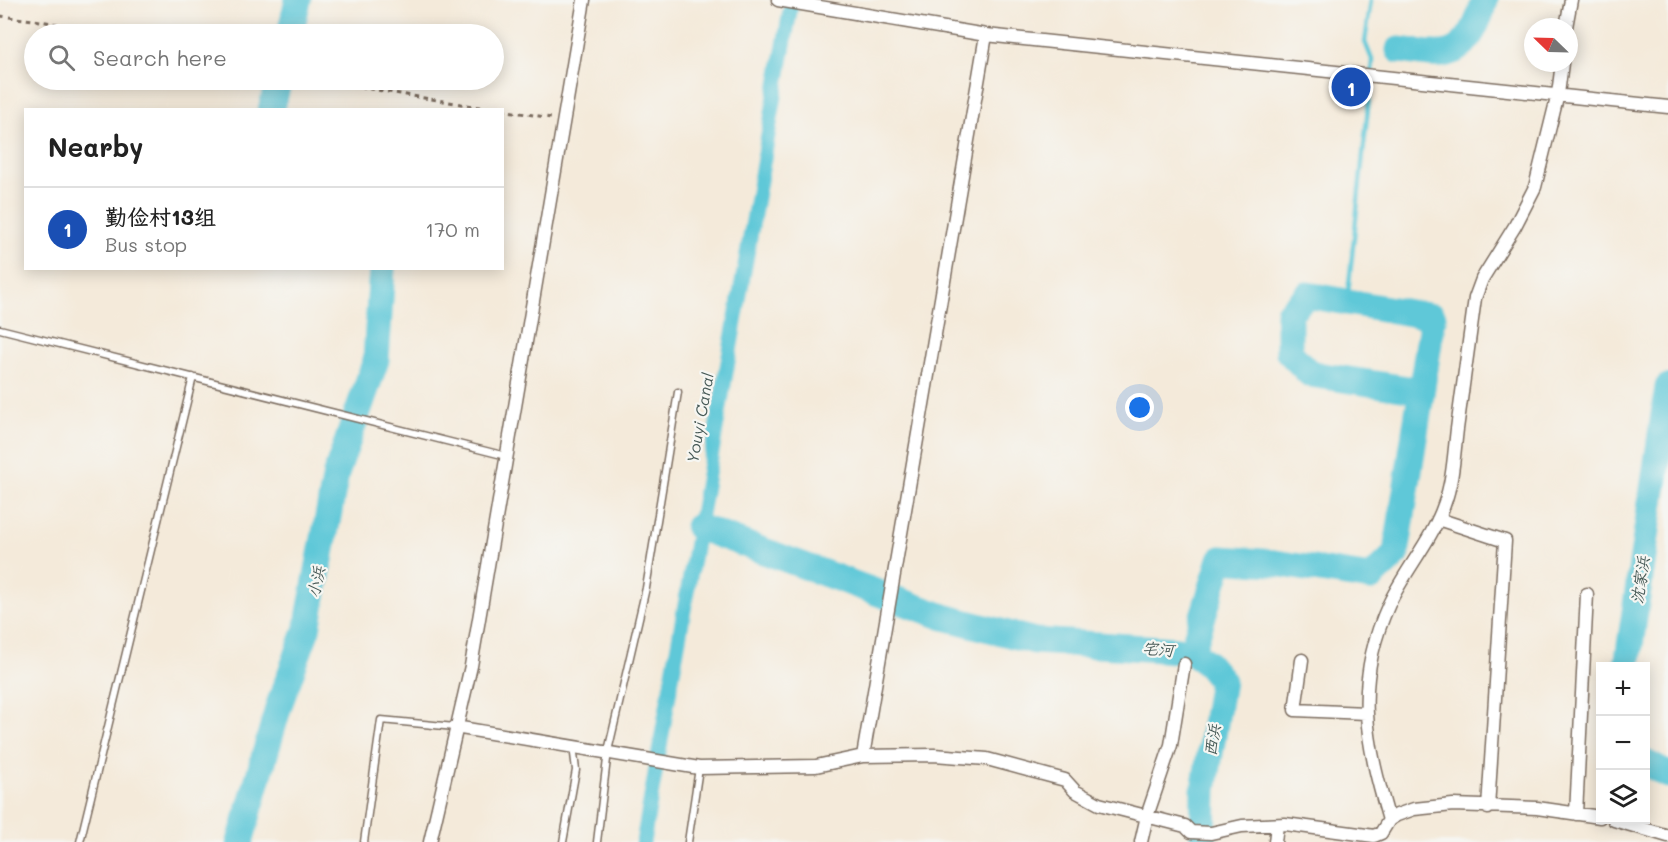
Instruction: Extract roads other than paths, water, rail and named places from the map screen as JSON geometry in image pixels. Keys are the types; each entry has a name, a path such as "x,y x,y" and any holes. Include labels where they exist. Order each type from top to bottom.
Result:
{"street":[{"path":"430,842 471,666 584,0"},
{"path":"778,0 986,35 1668,107"},
{"path":"1568,18 1571,0"},
{"path":"863,756 986,35"},
{"path":"1389,820 1371,757 1366,713 1366,695 1378,633 1389,604 1445,504 1452,469 1475,298 1482,279 1532,198 1558,94 1561,72"},
{"path":"1438,519 1505,541 1488,808"},
{"path":"1575,814 1587,594"},
{"path":"1302,660 1295,710 1366,713"},
{"path":"1141,842 1147,816 1171,745 1184,664"},
{"path":"455,727 699,768 816,766 863,756 934,755 987,759 1065,780 1075,790 1099,804 1185,826 1191,832 1205,834 1242,826 1277,825 1330,837 1374,836 1381,833 1389,820 1414,809 1453,805 1537,808 1596,817"},
{"path":"1629,824 1663,835"},
{"path":"1275,842 1277,825"}],"lane":[{"path":"0,329 507,456"},
{"path":"80,842 193,377"},
{"path":"597,842 646,588 678,392"},
{"path":"363,842 381,720 455,727"},
{"path":"563,842 576,770 573,746"},
{"path":"688,842 699,768"}],"waterway":[{"path":"292,24 298,0"},
{"name":"Youyi Canal","path":"643,842 792,0"},
{"path":"1347,302 1373,62 1365,42 1371,0"},
{"path":"1399,50 1436,54 1456,50 1468,39 1485,0"},
{"path":"272,108 276,90"},
{"name":"小浜","path":"240,842 279,705 307,629 336,474 376,360 382,270"},
{"name":"宅河","path":"698,527 944,617 1035,641 1192,651 1221,559 1275,563 1371,578 1396,554 1433,317 1307,295 1289,313 1289,352 1310,374 1421,391"},
{"name":"沈家浜","path":"1628,662 1668,387"},
{"name":"西浜","path":"1192,651 1208,664 1222,681 1204,790 1203,842"},
{"name":"沈家浜","path":"1650,765 1668,775"}],"place":[{"name":"勤俭村13组","path":"1351,87"}]}
